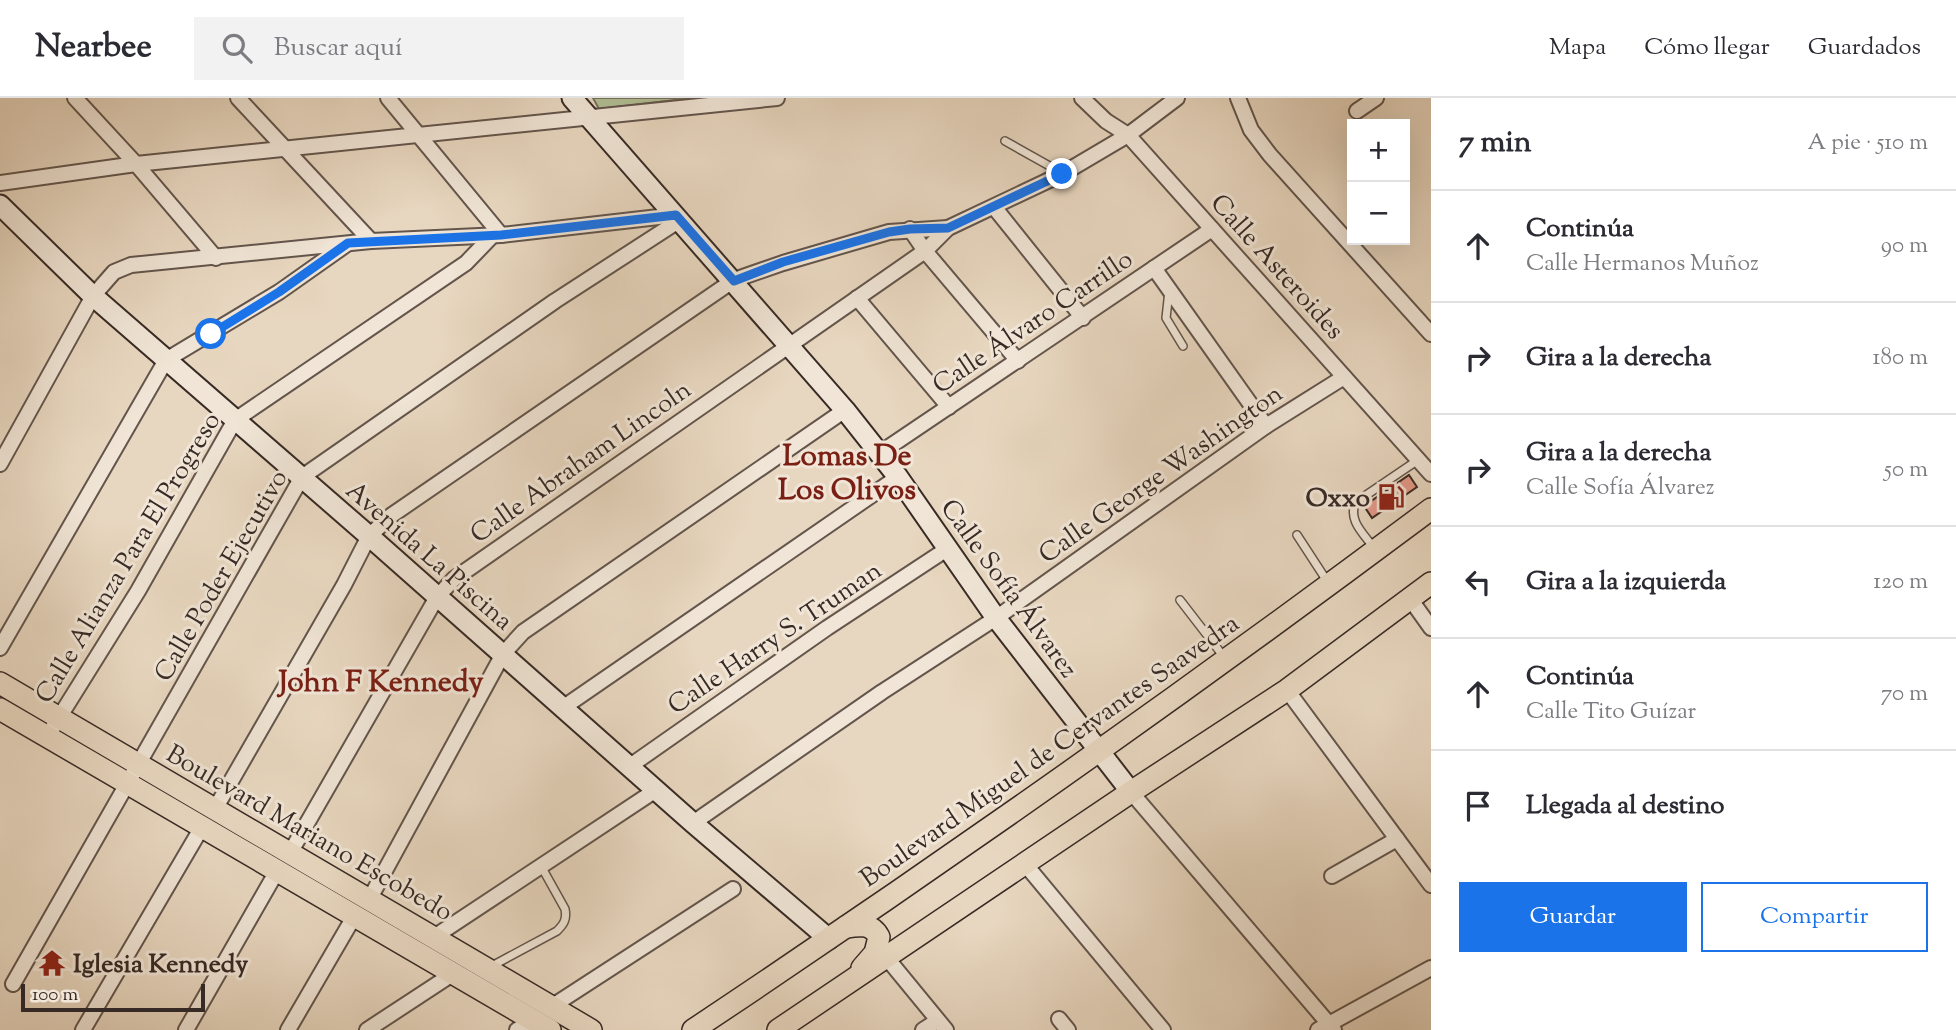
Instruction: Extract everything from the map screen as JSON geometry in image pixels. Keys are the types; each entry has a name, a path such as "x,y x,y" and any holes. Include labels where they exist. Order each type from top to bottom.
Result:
{"main road":[{"name":"Boulevard Miguel de Cervantes Saavedra","path":"694,1030 1099,751 1431,509"},
{"path":"778,1030 1287,690 1431,583"},
{"name":"Boulevard Mariano Escobedo","path":"0,683 215,809 284,862"},
{"name":"Boulevard Mariano Escobedo","path":"0,709 202,827 284,862 362,907 533,1027"},
{"name":"Boulevard Mariano Escobedo","path":"362,907 435,937 591,1030"},
{"path":"837,933 862,925 876,932 879,937 875,953 851,981"}],"street":[{"path":"75,98 136,164 216,258"},
{"path":"238,98 371,241"},
{"path":"388,98 497,235"},
{"name":"Calle Sofía Álvarez","path":"572,98 734,281 880,453 996,618 1131,792"},
{"path":"0,183 136,164 777,98"},
{"name":"Calle Asteroides","path":"1082,98 1106,121 1128,135 1431,474"},
{"path":"215,809 344,585 369,536 392,515 734,281 783,262 889,232 948,228 1062,174 1128,135 1177,98"},
{"path":"1238,98 1251,130 1270,155 1431,334"},
{"path":"1357,111 1376,98"},
{"name":"Avenida La Piscina","path":"0,205 93,296 693,823 837,933"},
{"path":"993,207 1083,318"},
{"path":"0,464 93,296 114,272 131,265 371,241 497,235 678,218"},
{"name":"Calle Poder Ejecutivo","path":"13,984 302,477 678,218"},
{"name":"Calle Abraham Lincoln","path":"186,1030 438,597 454,579 925,251 948,228"},
{"path":"910,229 925,251 1018,362"},
{"name":"Calle Álvaro Carrillo","path":"880,453 1212,229"},
{"name":"Calle Alianza Para El Progreso","path":"47,737 138,591 235,420 466,263 497,235"},
{"path":"0,648 166,360 279,292 348,243"},
{"path":"1154,268 1266,426"},
{"path":"858,298 950,407"},
{"name":"Calle George Washington","path":"693,823 882,692 996,618 1266,426 1344,377"},
{"path":"288,1030 362,907 503,654 523,632 550,612 845,410"},
{"path":"564,707 898,477"},
{"name":"Calle Harry S. Truman","path":"630,766 827,628 947,549"},
{"path":"1411,600 1431,628"},
{"path":"1287,690 1431,885"},
{"path":"435,937 656,790"},
{"path":"1131,792 1327,1028 1431,968"},
{"path":"83,1030 202,827"},
{"path":"1332,876 1398,839"},
{"path":"1025,864 1163,1030"},
{"path":"551,1007 733,889"},
{"path":"886,957 942,1025 923,1030"},
{"path":"367,1030 454,973"}],"lane":[{"path":"1005,141 1062,174"},
{"path":"1170,290 1166,318 1184,346"},
{"path":"1376,551 1354,520 1353,508 1356,502 1418,460"},
{"path":"1297,535 1329,585"},
{"path":"1180,600 1226,660"},
{"path":"486,969 557,931 563,925 565,909 541,866"}],"green space":[{"path":"593,98 692,98 599,109"}],"building":[{"name":"Oxxo","path":"1409,475 1417,487 1372,518 1364,506"}],"place":[{"name":"Oxxo","path":"1391,497"},
{"name":"Iglesia Kennedy","path":"52,963"}],"district":[{"name":"Lomas De Los Olivos","path":"847,472"},
{"name":"John F Kennedy","path":"381,681"}],"route":[{"path":"211,334 279,292 348,243 501,235 676,215 734,281 783,262 889,232 948,228 1062,174"}]}
